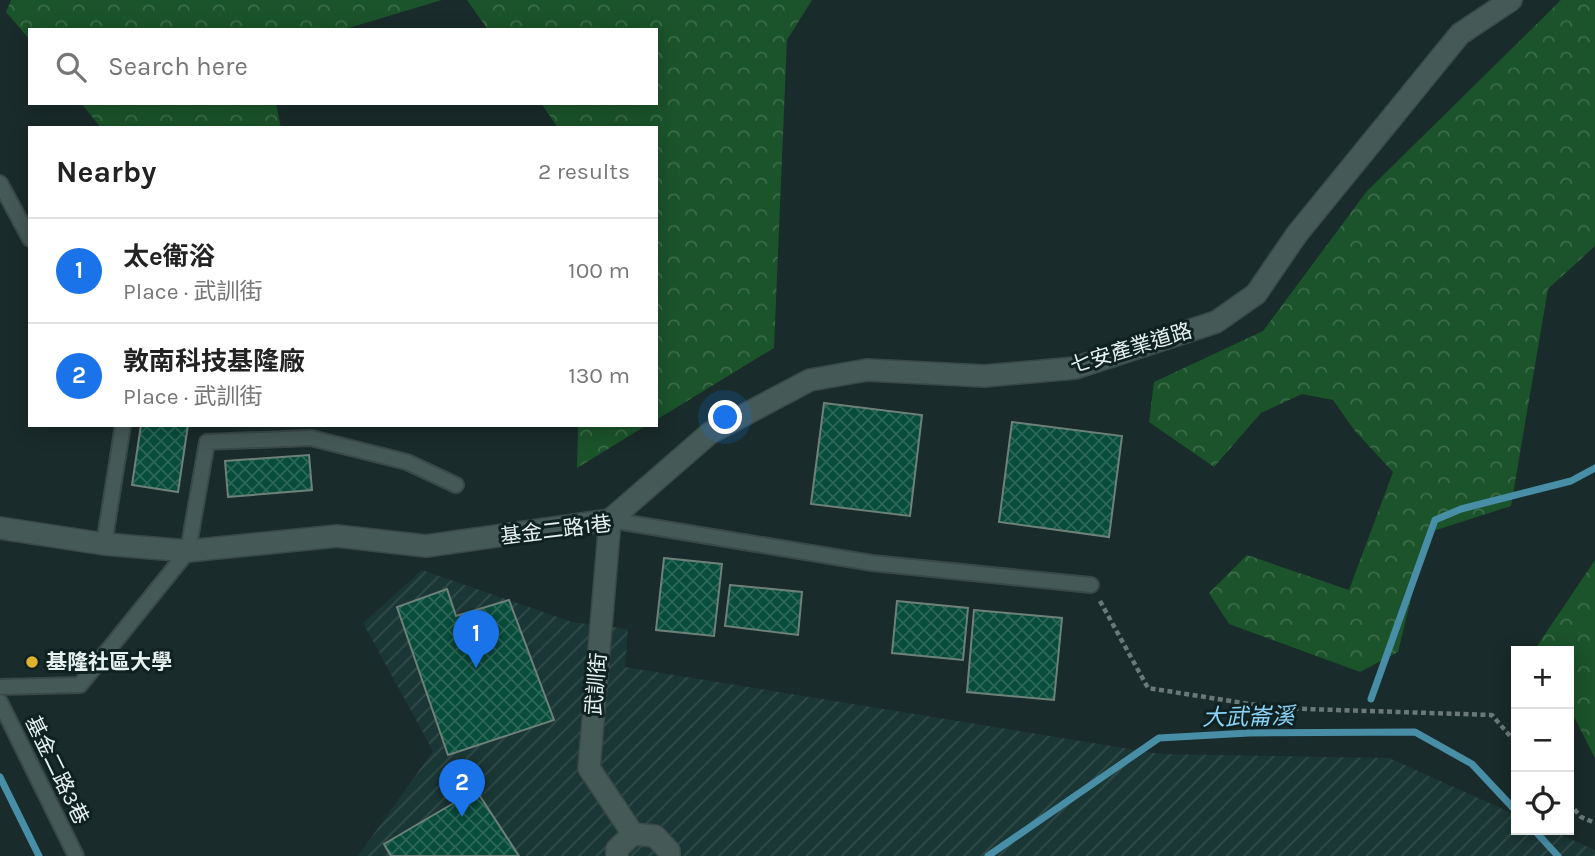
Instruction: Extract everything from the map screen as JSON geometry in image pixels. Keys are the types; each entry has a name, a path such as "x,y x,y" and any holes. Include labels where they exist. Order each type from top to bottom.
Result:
{"street":[{"name":"七安產業道路","path":"610,520 710,433 810,380 867,370 984,376 1075,368 1216,322 1256,294 1297,234 1461,34 1511,0"},
{"name":"基金二路1巷","path":"0,528 104,544 188,551 337,536 426,547 610,520"},
{"name":"武訓街","path":"610,520 589,768 634,834"},
{"path":"617,856 617,849 634,834 655,836 669,851 669,856"}],"lane":[{"path":"0,183 28,235"},
{"path":"104,544 123,427"},
{"path":"0,687 80,685 188,551 207,442 311,438 407,462 456,485"},
{"name":"基金二路1巷","path":"610,520 872,563 1091,585"},
{"name":"基金二路3巷","path":"0,702 76,856"}],"path":[{"path":"1091,585 1147,688 1275,708 1492,715 1511,737"},
{"path":"1574,809 1581,817 1595,823"}],"shaded area":[{"path":"422,570 572,622 628,629 625,667 1161,754 1389,758 1511,813 1511,835 1561,835 1595,850 1595,856 358,856 433,751 363,623"}],"green space":[{"path":"11,0 442,0 349,28 28,28 28,38 6,12"},
{"path":"467,0 812,0 787,40 774,348 658,419 658,126 557,126 542,105 658,105 658,28 487,28"},
{"path":"1561,0 1595,0 1595,246 1548,289 1511,506 1427,533 1398,652 1360,672 1229,624 1209,593 1247,555 1349,590 1393,472 1355,431 1333,400 1302,394 1261,413 1214,467 1149,422 1154,382 1263,331 1367,191"},
{"path":"83,105 276,105 281,126 99,126"},
{"path":"578,427 644,427 577,468"},
{"path":"1595,560 1595,758 1574,717 1574,646 1537,646"}],"building":[{"path":"824,403 922,415 910,516 811,504"},
{"path":"1012,422 1122,436 1109,537 999,522"},
{"path":"141,427 188,427 178,492 132,485"},
{"path":"309,455 312,490 228,497 225,461"},
{"path":"664,558 722,564 714,636 656,630"},
{"path":"730,585 802,592 798,635 725,626"},
{"path":"447,589 456,616 509,600 554,720 448,755 397,607"},
{"path":"897,601 968,608 963,660 892,653"},
{"path":"974,610 1062,618 1054,700 967,692"},
{"path":"476,790 519,856 391,856 384,844"}],"waterway":[{"path":"1371,699 1435,520 1461,509 1571,481 1595,468"},
{"name":"大武崙溪","path":"988,856 1159,738 1249,733 1415,732 1472,764 1511,806"},
{"name":"大武崙溪","path":"0,777 39,856"},
{"name":"大武崙溪","path":"1539,835 1558,856"}],"place":[{"name":"基隆社區大學","path":"32,662"},
{"name":"太e衛浴","path":"476,668"},
{"name":"敦南科技基隆廠","path":"462,817"}]}
